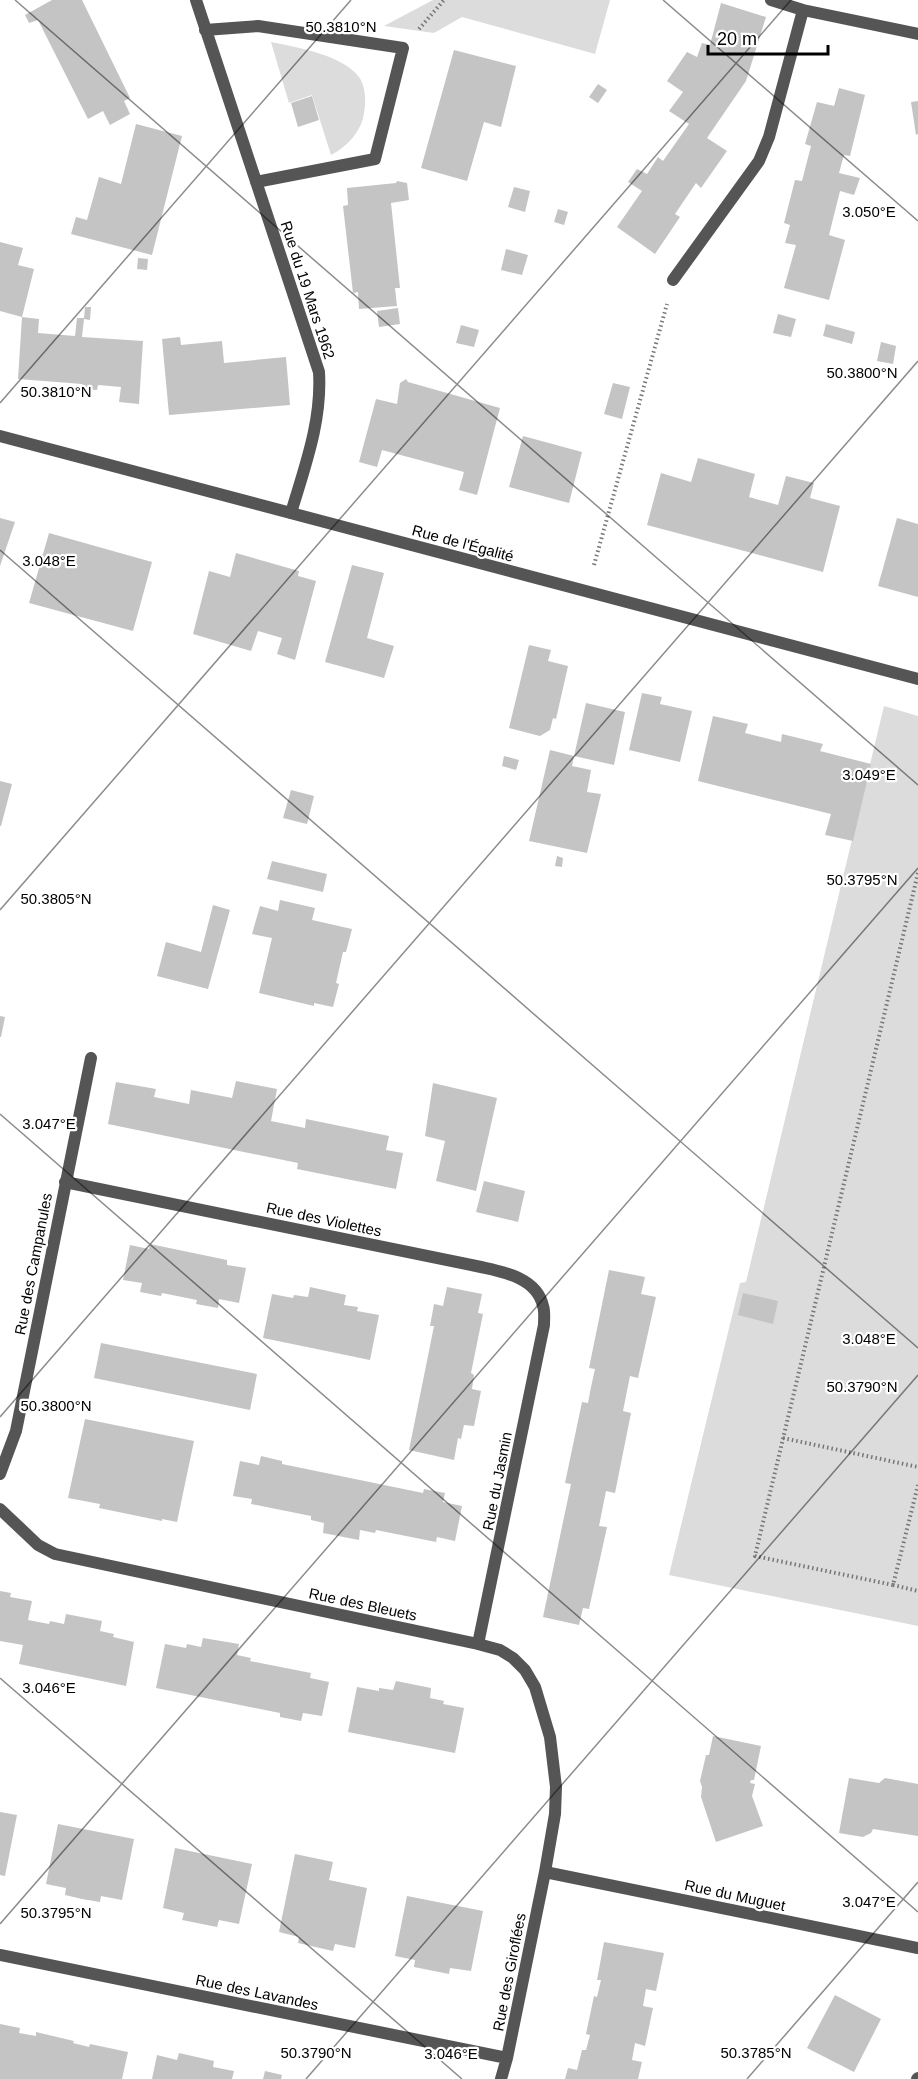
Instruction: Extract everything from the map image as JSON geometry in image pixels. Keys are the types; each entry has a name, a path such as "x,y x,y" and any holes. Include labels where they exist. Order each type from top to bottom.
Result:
{"street":[{"name":"Rue du 19 Mars 1962","path":"196,0 319,372 321,395 319,415 291,513"},
{"path":"771,0 804,10 918,34"},
{"path":"673,280 759,161 769,137 804,10"},
{"path":"205,30 258,26 403,48 375,159 256,182"},
{"name":"Rue de l'Égalité","path":"0,436 918,679"},
{"name":"Rue des Campanules","path":"0,1474 16,1431 91,1058"},
{"name":"Rue des Violettes","path":"65,1182 509,1273 527,1282 538,1293 544,1306 544,1325"},
{"name":"Rue du Jasmin","path":"478,1644 544,1325"},
{"name":"Rue des Bleuets","path":"0,1509 38,1545 55,1554 478,1644 500,1650 513,1658 525,1670 535,1687 550,1737 556,1787 555,1814 545,1872"},
{"name":"Rue du Muguet","path":"545,1872 918,1948"},
{"name":"Rue des Giroflées","path":"501,2079 545,1872"},
{"name":"Rue des Lavandes","path":"0,1955 507,2058"}],"path":[{"path":"403,48 444,0"},
{"path":"586,590 673,280"},
{"path":"918,873 755,1556 918,1591"},
{"path":"783,1438 918,1467"},
{"path":"893,1585 918,1485"}],"shaded area":[{"path":"433,0 610,0 595,54 462,17 434,33 384,26"},
{"path":"271,42 306,49 331,58 352,69 359,77 364,90 365,104 360,126 348,143 331,155 312,95 289,103"},
{"path":"884,706 918,716 918,1626 669,1575 740,1283 746,1282"}],"building":[{"path":"52,0 82,0 130,98 124,101 130,114 110,125 103,111 88,119 38,20 29,23 25,15"},
{"path":"721,3 766,17 746,81 707,138 727,151 701,188 696,183 675,214 680,217 655,254 617,227 642,191 628,182 637,169 647,174 658,157 663,161 689,124 669,111 683,92 667,81 687,52 697,57 702,43 710,45"},
{"path":"454,50 516,66 501,127 484,122 467,181 421,168"},
{"path":"598,84 607,90 598,103 589,97"},
{"path":"839,88 865,95 850,156 844,155 839,173 860,178 854,195 840,191 829,235 845,240 829,300 784,288 796,245 785,243 790,225 784,223 795,180 802,181 811,146 805,144 817,102 834,106"},
{"path":"312,96 319,120 298,127 291,103"},
{"path":"918,101 918,134 916,135 911,102"},
{"path":"136,124 182,136 152,255 71,234 76,217 87,220 99,177 121,184"},
{"path":"397,181 407,183 409,200 391,203 400,288 395,288 397,306 359,309 358,292 353,293 343,206 348,205 347,188 396,183"},
{"path":"514,187 530,191 525,212 508,207"},
{"path":"558,209 568,212 564,225 554,222"},
{"path":"0,242 23,248 18,265 34,269 22,317 0,311"},
{"path":"506,249 528,255 522,275 501,270"},
{"path":"138,258 148,259 147,270 137,269"},
{"path":"85,307 91,307 90,320 84,319 82,337 143,341 139,404 119,402 121,387 98,385 97,390 82,389 82,384 18,379 22,317 39,319 38,333 75,336 77,318 84,318"},
{"path":"398,308 400,324 379,327 377,311"},
{"path":"778,314 796,319 791,337 773,333"},
{"path":"826,324 855,332 852,344 823,336"},
{"path":"461,325 479,330 474,347 456,343"},
{"path":"180,337 181,345 222,341 224,363 286,357 290,405 169,415 162,339"},
{"path":"881,342 896,346 893,364 877,361"},
{"path":"406,379 408,382 500,408 477,495 459,490 464,472 382,450 377,467 359,462 376,399 397,404 400,383"},
{"path":"613,383 630,387 622,419 604,414"},
{"path":"523,436 582,452 569,503 509,487"},
{"path":"698,458 755,474 749,497 778,505 786,476 814,483 810,498 840,506 823,572 647,525 661,473 691,482"},
{"path":"0,518 15,522 0,566"},
{"path":"897,518 918,524 918,597 878,586"},
{"path":"49,533 152,562 133,631 29,603"},
{"path":"236,553 299,571 298,576 316,581 295,660 277,654 282,638 258,631 251,651 193,634 209,571 230,577"},
{"path":"352,565 384,573 367,638 394,646 384,678 325,662"},
{"path":"529,645 551,650 548,661 568,666 556,719 553,718 550,730 540,736 509,728"},
{"path":"642,693 662,697 660,704 692,711 680,762 629,750"},
{"path":"586,703 625,712 614,765 574,756"},
{"path":"713,716 748,724 745,733 781,742 782,734 823,744 820,751 871,764 853,841 825,835 831,814 698,781"},
{"path":"550,750 574,756 572,766 591,770 587,792 601,794 587,853 529,841"},
{"path":"504,756 519,760 516,770 502,766"},
{"path":"0,781 12,784 1,826 0,826"},
{"path":"291,790 314,796 307,824 283,818"},
{"path":"557,856 563,858 562,867 555,866"},
{"path":"272,861 327,874 323,892 267,879"},
{"path":"280,900 315,908 312,920 352,929 346,952 343,952 333,1007 314,1003 314,1006 259,993 272,938 252,934 260,906 278,911"},
{"path":"213,905 230,910 208,989 157,976 166,942 201,952"},
{"path":"0,1016 5,1017 1,1037 0,1037"},
{"path":"236,1081 277,1089 271,1121 305,1128 306,1119 389,1136 386,1150 403,1153 396,1189 297,1169 298,1163 108,1124 116,1082 156,1089 154,1097 189,1104 191,1090 232,1098"},
{"path":"433,1083 497,1098 476,1191 436,1181 445,1141 425,1136"},
{"path":"484,1181 525,1191 518,1222 476,1212"},
{"path":"150,1244 227,1260 227,1265 246,1268 239,1303 219,1299 218,1308 196,1304 197,1300 162,1293 161,1296 140,1292 142,1283 123,1280 130,1245 149,1249"},
{"path":"609,1270 645,1277 641,1294 656,1297 638,1378 630,1376 623,1411 631,1413 615,1493 606,1491 599,1526 607,1527 589,1609 583,1608 579,1625 543,1617 571,1484 565,1483 582,1402 588,1403 595,1369 589,1368"},
{"path":"310,1287 346,1295 344,1305 358,1307 357,1311 379,1315 370,1360 263,1338 272,1294 293,1298 294,1295 308,1297"},
{"path":"447,1287 482,1294 478,1313 483,1314 471,1373 474,1375 472,1389 481,1391 474,1426 464,1425 461,1439 458,1438 454,1460 409,1450 434,1326 430,1326 434,1304 443,1306"},
{"path":"743,1293 778,1301 773,1324 738,1315"},
{"path":"101,1343 257,1374 250,1410 94,1378"},
{"path":"85,1419 194,1441 177,1522 99,1508 100,1504 68,1498"},
{"path":"261,1456 282,1461 282,1464 423,1493 424,1489 445,1493 443,1502 462,1506 455,1541 437,1537 436,1542 376,1530 375,1533 360,1530 359,1540 323,1533 324,1523 311,1520 311,1516 251,1504 252,1499 233,1496 240,1461 259,1465"},
{"path":"0,1591 11,1593 10,1597 32,1601 28,1620 64,1624 66,1614 102,1621 100,1631 134,1642 126,1686 19,1664 23,1645 0,1641"},
{"path":"203,1638 239,1644 237,1655 251,1658 250,1661 311,1673 310,1678 329,1682 322,1716 303,1713 301,1721 280,1717 280,1713 156,1688 165,1644 186,1648 187,1644 201,1647"},
{"path":"396,1681 431,1688 430,1698 444,1701 443,1704 464,1708 455,1753 348,1732 357,1687 379,1691 379,1688 393,1690"},
{"path":"713,1736 761,1746 754,1780 750,1783 755,1784 752,1796 763,1826 716,1842 701,1797 700,1781"},
{"path":"849,1778 879,1783 885,1778 918,1784 918,1836 873,1829 871,1833 863,1837 839,1833"},
{"path":"0,1812 17,1815 5,1876 0,1875"},
{"path":"58,1824 134,1839 122,1900 101,1896 100,1902 82,1899 65,1895 66,1888 46,1884"},
{"path":"175,1848 252,1864 239,1924 219,1920 217,1927 182,1920 184,1913 163,1908"},
{"path":"295,1854 333,1862 329,1880 367,1888 355,1948 335,1944 333,1951 298,1943 299,1937 279,1932"},
{"path":"407,1896 483,1911 471,1971 450,1968 449,1974 414,1967 415,1960 395,1956"},
{"path":"604,1942 664,1953 656,1991 646,1989 643,2006 653,2008 645,2046 635,2043 632,2060 642,2062 638,2079 565,2079 568,2068 577,2070 582,2050 586,2050 590,2035 586,2034 594,1996 597,1997 601,1980 597,1980"},
{"path":"835,1995 881,2019 854,2072 807,2048"},
{"path":"0,2024 20,2028 19,2033 36,2036 36,2032 89,2047 90,2044 128,2052 122,2079 0,2079"},
{"path":"179,2053 214,2061 213,2067 234,2071 232,2079 152,2079 157,2055 177,2060"},
{"path":"265,2071 282,2075 281,2079 263,2079"}]}
